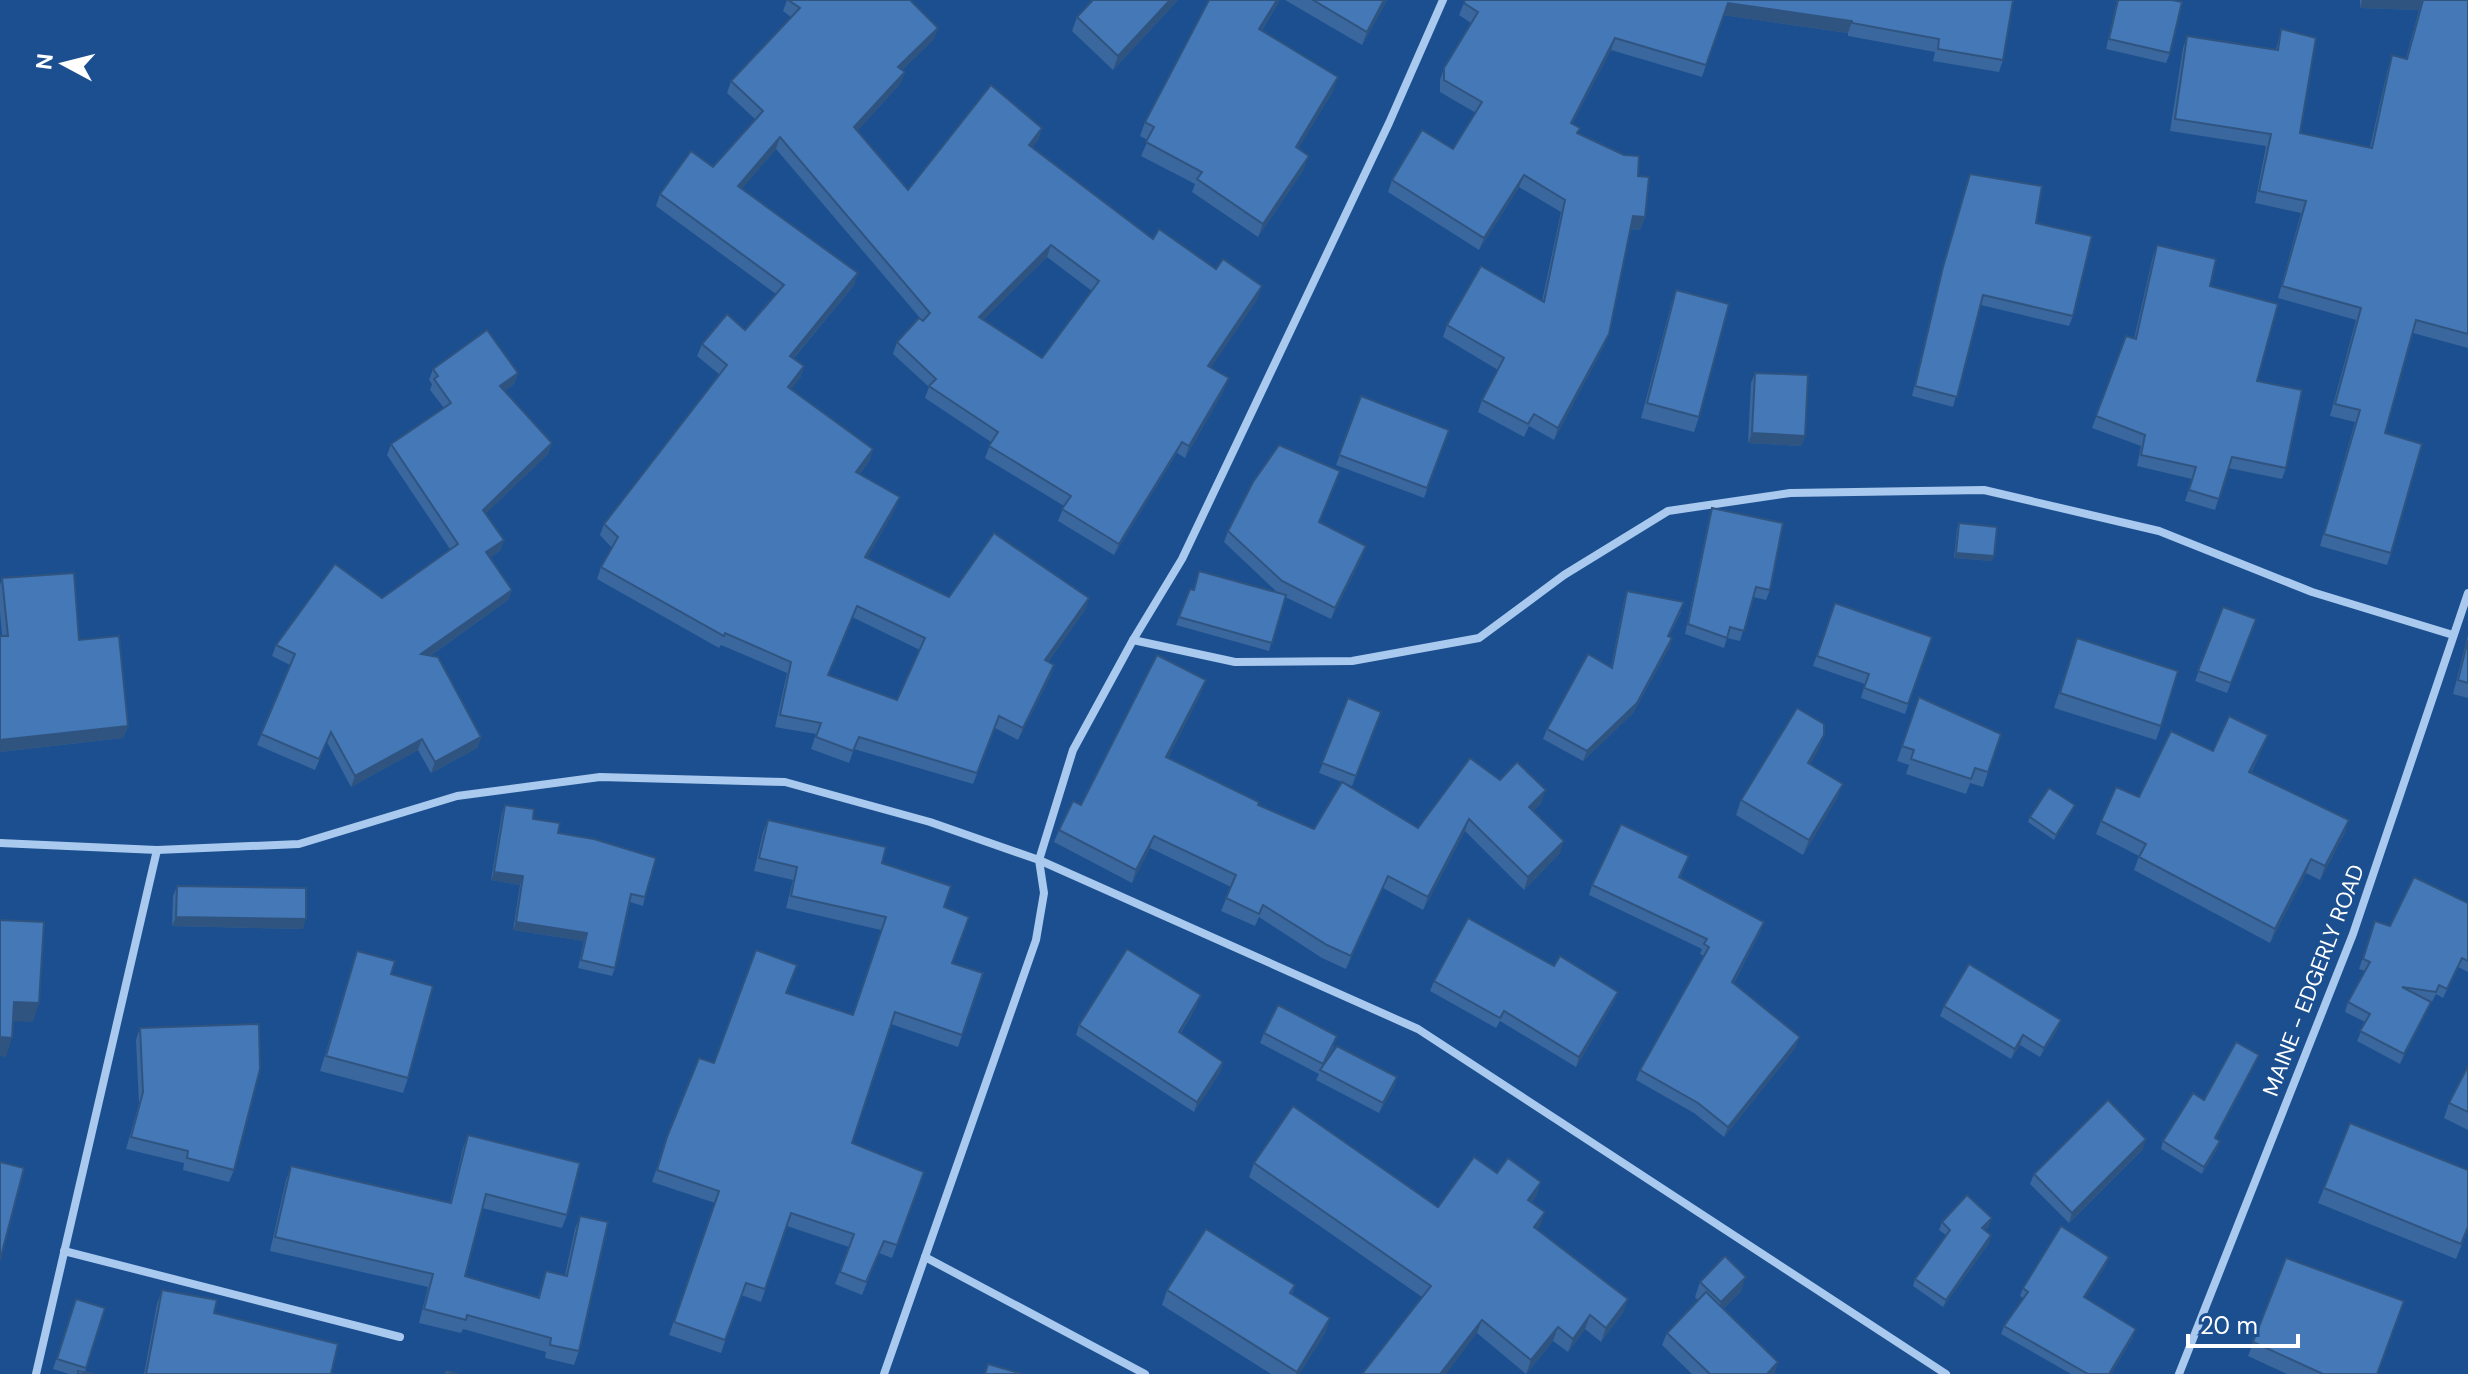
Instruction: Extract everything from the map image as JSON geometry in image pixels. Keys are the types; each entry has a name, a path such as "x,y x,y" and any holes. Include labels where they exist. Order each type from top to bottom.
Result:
{"street":[{"path":"884,1374 1036,940 1044,893 1039,860 1073,750 1133,640 1182,559 1389,123 1443,0"},
{"path":"1133,640 1235,662 1352,661 1479,638 1564,575 1668,511 1790,493 1984,490 2159,531 2312,592 2453,635"},
{"name":"MAINE - EDGERLY ROAD","path":"2179,1374 2353,934 2468,593"},
{"path":"0,843 157,850 299,844 457,796 600,777 785,782 930,822 1039,860 1418,1029 1946,1374"},
{"path":"36,1374 157,850"},
{"path":"64,1251 400,1337"},
{"path":"925,1257 1145,1374"}],"building":[{"path":"788,0 910,0 938,28 898,67 905,72 854,127 908,190 991,85 1042,128 1029,145 1153,239 1159,229 1216,269 1223,259 1262,286 1208,366 1229,378 1189,446 1182,442 1119,544 1062,509 1071,496 989,446 998,432 929,386 936,379 897,342 919,318 923,321 930,313 780,137 738,186 858,273 790,356 804,366 788,387 873,449 856,472 900,497 865,557 949,597 994,533 1089,598 1045,660 1054,665 1023,728 999,716 977,773 859,737 853,751 816,737 821,723 780,715 791,662 725,633 724,636 601,567 618,537 604,524 727,365 702,344 727,314 745,330 784,285 660,194 691,151 713,167 763,111 731,81 800,8","holes":["1051,245 1099,281 1042,358 979,317","857,606 925,638 897,700 828,675"]},
{"path":"1093,0 1170,0 1118,56 1077,17"},
{"path":"1209,0 1277,0 1259,29 1338,77 1296,147 1309,156 1263,224 1197,179 1202,172 1146,142 1154,127 1145,122"},
{"path":"1313,0 1384,0 1367,32"},
{"path":"1465,0 2013,0 2003,60 1938,49 1939,39 1852,21 1728,3 1706,65 1615,38 1571,123 1580,128 1577,133 1624,155 1639,156 1638,176 1649,177 1645,217 1633,216 1609,334 1558,428 1534,414 1528,424 1482,400 1504,358 1447,325 1481,266 1544,302 1565,200 1524,175 1484,238 1392,180 1422,130 1453,149 1482,102 1444,80 1444,68 1478,12 1464,3"},
{"path":"2118,0 2182,2 2170,53 2109,39"},
{"path":"2423,0 2468,0 2468,334 2416,320 2385,433 2422,444 2391,553 2324,534 2360,410 2335,404 2361,308 2282,286 2306,201 2259,191 2271,134 2175,119 2187,36 2278,50 2281,29 2316,38 2300,133 2372,148 2392,55 2407,59"},
{"path":"1970,174 2042,186 2036,223 2092,236 2073,316 1983,295 1957,397 1915,386 1943,267"},
{"path":"2157,245 2216,259 2210,286 2278,304 2257,381 2302,390 2286,468 2232,457 2219,499 2189,490 2196,467 2141,455 2145,435 2096,416 2126,336 2136,339"},
{"path":"1676,290 1729,304 1699,417 1647,403"},
{"path":"487,330 518,373 500,386 552,443 483,510 504,540 486,552 512,590 421,654 438,657 481,737 435,762 422,739 355,776 331,732 319,759 261,734 295,654 276,645 335,564 382,598 458,544 391,444 451,403 434,379 438,376 433,369"},
{"path":"1755,373 1808,375 1805,436 1752,433"},
{"path":"1361,396 1449,430 1427,488 1339,455"},
{"path":"1279,445 1340,471 1319,522 1366,546 1335,608 1282,581 1228,531 1253,482"},
{"path":"1712,508 1783,523 1770,590 1756,587 1744,631 1730,627 1727,638 1688,624"},
{"path":"1959,523 1997,527 1994,556 1956,553"},
{"path":"1199,571 1286,595 1272,643 1179,617 1190,589 1194,590"},
{"path":"74,573 79,640 119,636 128,726 0,740 0,636 8,636 2,578"},
{"path":"1627,591 1684,602 1668,636 1672,638 1637,703 1587,751 1547,729 1588,654 1612,668"},
{"path":"1835,603 1932,637 1908,704 1864,688 1869,674 1817,656"},
{"path":"2223,607 2256,619 2231,683 2198,671"},
{"path":"2077,638 2178,671 2161,726 2060,693"},
{"path":"2468,640 2468,683 2458,680"},
{"path":"1157,655 1206,680 1166,757 1259,802 1258,805 1314,829 1342,782 1418,828 1470,758 1500,780 1517,762 1546,790 1529,807 1564,841 1528,877 1469,819 1428,897 1388,876 1351,956 1327,945 1263,905 1259,914 1226,898 1236,875 1154,836 1136,870 1059,830 1073,801 1081,805"},
{"path":"1919,697 2001,734 1988,772 1975,768 1971,779 1911,759 1914,750 1902,746"},
{"path":"1348,698 1381,712 1356,776 1322,763"},
{"path":"1797,708 1824,724 1824,735 1808,763 1843,784 1809,840 1741,800"},
{"path":"2229,716 2268,735 2249,772 2349,820 2325,866 2311,859 2275,929 2139,857 2146,844 2101,821 2116,787 2139,797 2171,731 2213,751"},
{"path":"2049,788 2075,805 2056,835 2030,817"},
{"path":"505,805 534,809 533,819 560,823 558,833 594,839 656,858 645,897 631,894 615,968 581,960 587,933 516,922 523,876 494,872"},
{"path":"768,820 886,847 882,863 951,886 944,907 969,917 952,963 983,973 962,1035 895,1012 852,1143 924,1172 897,1245 884,1241 866,1282 840,1272 854,1234 791,1213 765,1289 746,1283 725,1340 674,1322 719,1191 657,1170 667,1137 699,1058 714,1063 756,950 797,965 786,993 853,1015 886,917 791,896 797,867 759,858"},
{"path":"1621,824 1689,856 1679,877 1764,922 1732,982 1800,1037 1728,1127 1698,1103 1640,1070 1709,947 1704,944 1707,939 1592,885"},
{"path":"2414,877 2468,903 2468,961 2462,958 2447,989 2439,985 2436,992 2402,987 2431,1002 2404,1054 2360,1031 2370,1014 2348,1002 2370,962 2363,959 2375,921 2390,926"},
{"path":"177,886 306,888 306,919 176,917"},
{"path":"1468,918 1554,966 1560,956 1618,992 1579,1057 1504,1011 1500,1018 1434,981"},
{"path":"0,920 44,922 39,1003 14,1002 12,1038 0,1037"},
{"path":"1127,949 1201,995 1179,1032 1223,1062 1197,1102 1079,1025"},
{"path":"357,951 395,961 391,974 433,986 408,1078 326,1056"},
{"path":"1969,964 2061,1020 2044,1048 2023,1035 2015,1049 1944,1006"},
{"path":"1278,1005 1337,1036 1323,1064 1264,1033"},
{"path":"259,1024 260,1069 234,1170 187,1158 188,1151 131,1137 143,1092 140,1028"},
{"path":"2236,1042 2259,1055 2215,1138 2220,1141 2204,1167 2163,1141 2193,1093 2204,1100"},
{"path":"1337,1046 1397,1077 1383,1103 1320,1070"},
{"path":"2468,1066 2468,1112 2449,1103"},
{"path":"2108,1100 2146,1139 2072,1213 2034,1174"},
{"path":"1293,1106 1438,1207 1474,1157 1497,1173 1508,1158 1541,1182 1528,1200 1545,1212 1534,1227 1628,1299 1606,1328 1590,1315 1573,1339 1558,1327 1531,1360 1482,1320 1440,1374 1362,1374 1431,1286 1254,1163"},
{"path":"2350,1123 2468,1170 2468,1227 2461,1244 2324,1188"},
{"path":"468,1135 580,1163 567,1215 486,1194 465,1276 539,1298 546,1271 567,1276 580,1216 608,1222 579,1351 550,1345 551,1338 467,1315 466,1320 424,1309 433,1274 275,1237 291,1166 451,1203"},
{"path":"0,1162 24,1168 0,1260"},
{"path":"1967,1195 1992,1218 1982,1228 1991,1235 1946,1300 1915,1279 1950,1230 1942,1222"},
{"path":"2061,1226 2109,1257 2084,1297 2136,1329 2109,1374 2088,1374 2004,1326 2028,1292 2023,1288"},
{"path":"1206,1229 1295,1285 1290,1293 1330,1318 1297,1372 1167,1290"},
{"path":"1725,1256 1746,1277 1721,1302 1700,1282"},
{"path":"2286,1258 2404,1301 2377,1374 2323,1374 2253,1342"},
{"path":"162,1290 217,1300 214,1313 338,1344 331,1374 146,1374"},
{"path":"1706,1292 1778,1362 1767,1374 1710,1374 1667,1333"},
{"path":"76,1299 105,1308 86,1368 57,1359"},
{"path":"988,1364 1022,1374 985,1374"}]}
